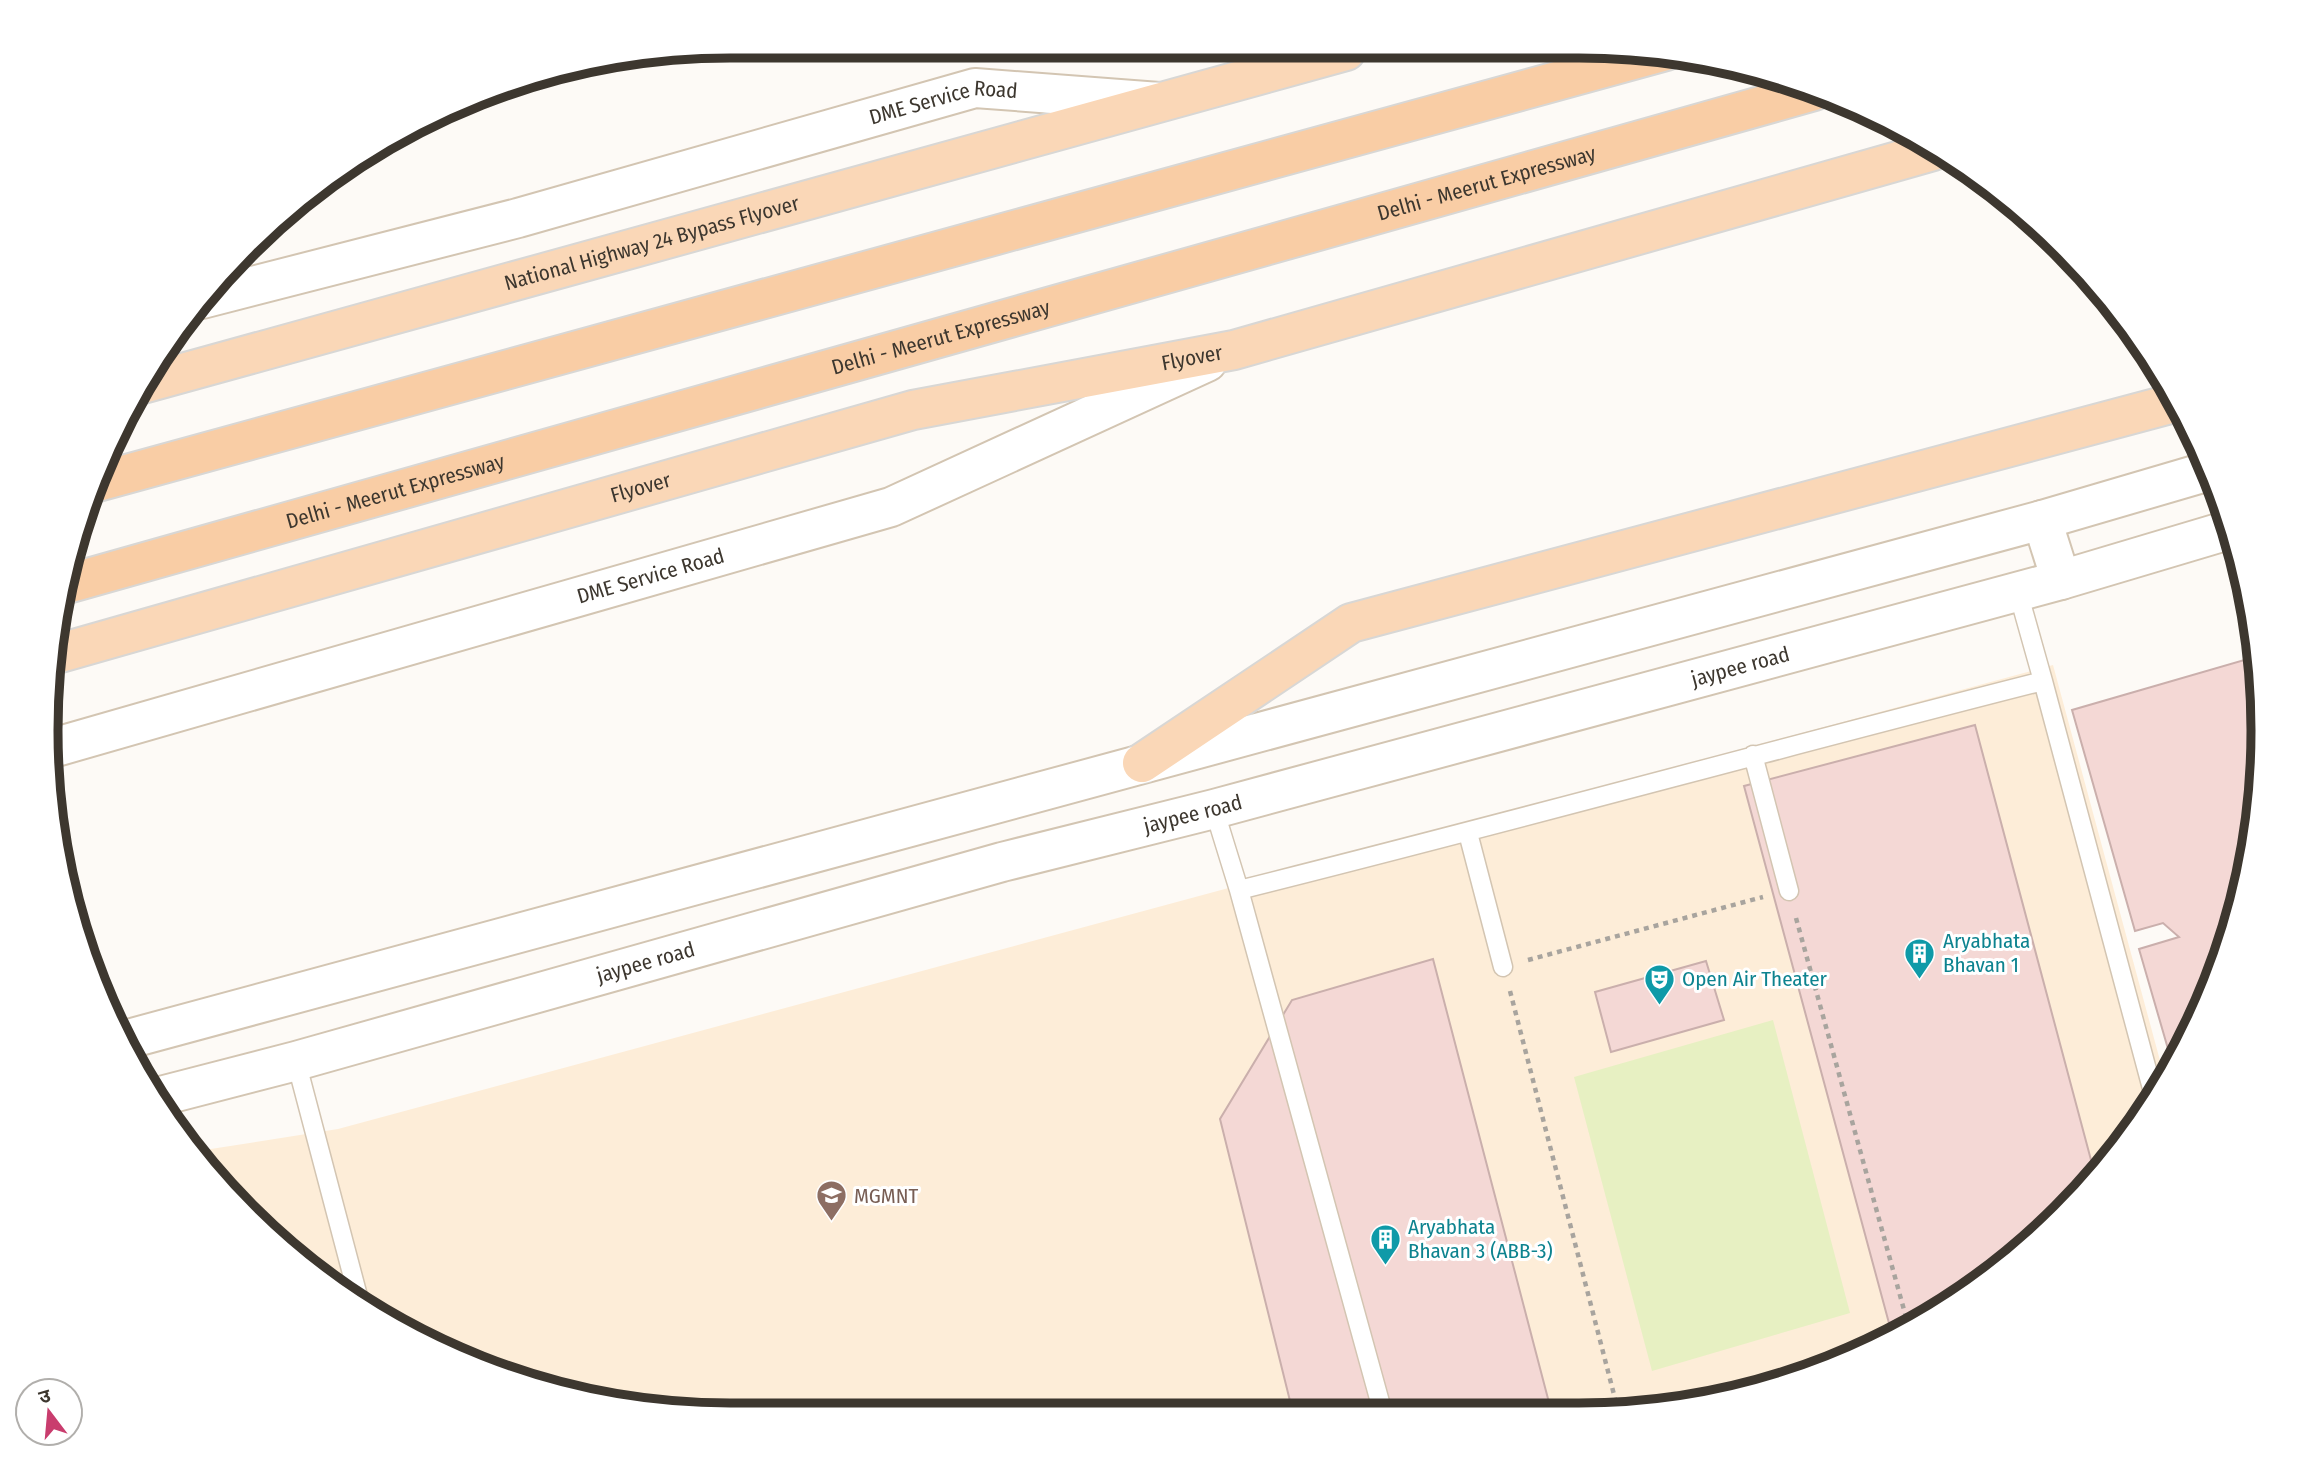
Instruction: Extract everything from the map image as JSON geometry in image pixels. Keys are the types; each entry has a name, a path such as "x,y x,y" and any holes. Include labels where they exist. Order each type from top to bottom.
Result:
{"highway":[{"name":"National Highway 24 Bypass Flyover","path":"157,380 1321,58"},
{"path":"106,481 1633,60"},
{"name":"Delhi - Meerut Expressway","path":"75,582 1800,95"},
{"name":"Flyover","path":"63,652 913,410 1234,349 1924,154"},
{"path":"1142,763 1351,623 2167,405"}],"street":[{"name":"DME Service Road","path":"219,295 519,218 975,88 1163,102"},
{"name":"DME Service Road","path":"58,746 891,506 1234,349"},
{"path":"132,1038 2042,520 2200,474"},
{"path":"2042,520 2061,580"},
{"name":"jaypee road","path":"165,1095 296,1061 1002,862 1214,809 2018,592 2221,532"},
{"path":"984,806 1002,862"}],"lane":[{"path":"2018,592 2151,1084"},
{"path":"1239,890 1468,833 1753,755 2043,681"},
{"path":"1753,755 1789,891"},
{"path":"1214,809 1239,890 1380,1403"},
{"path":"1468,833 1503,967"},
{"path":"296,1061 356,1289"}],"path":[{"path":"1616,1402 1503,967 1789,891 1906,1318"}],"shaded area":[{"path":"2053,665 2162,1066 2138,1104 2084,1174 2022,1236 1952,1290 1876,1334 1795,1368 1710,1390 1622,1402 730,1403 687,1402 599,1390 514,1368 433,1334 394,1313 357,1290 287,1236 255,1206 205,1150 338,1129"}],"green space":[{"path":"1773,1020 1850,1313 1652,1371 1574,1077"}],"building":[{"path":"2247,659 2250,687 2250,774 2238,862 2216,947 2200,988 2169,1052 2139,949 2179,937 2163,923 2135,931 2072,710"},
{"name":"Aryabhata Bhavan 1","path":"1975,725 2092,1164 2054,1206 1988,1264 1952,1290 1890,1327 1744,786"},
{"name":"Aryabhata Bhavan 3 (ABB-3)","path":"1433,959 1549,1403 1291,1403 1220,1119 1292,1000"},
{"name":"Open Air Theater","path":"1706,961 1724,1020 1611,1052 1595,992"}],"place":[{"name":"Aryabhata Bhavan 1","path":"1920,980"},
{"name":"Open Air Theater","path":"1659,1006"},
{"name":"MGMNT","path":"831,1223"},
{"name":"Aryabhata Bhavan 3 (ABB-3)","path":"1385,1266"}]}
